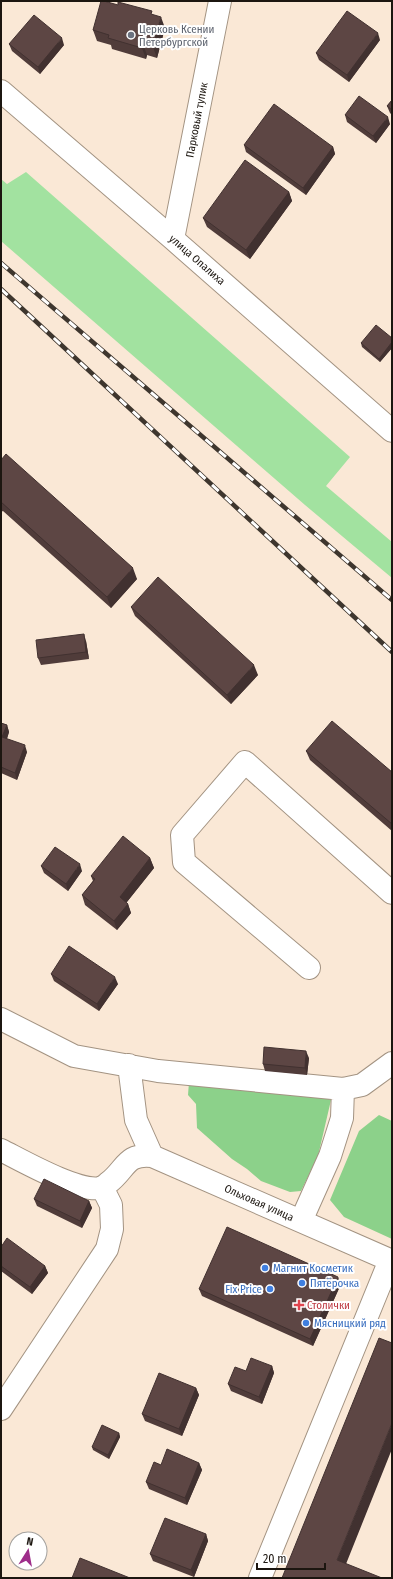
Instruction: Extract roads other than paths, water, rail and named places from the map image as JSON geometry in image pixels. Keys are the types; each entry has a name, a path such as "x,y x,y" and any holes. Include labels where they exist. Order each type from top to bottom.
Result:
{"street":[{"name":"Парковый тупик","path":"173,239 220,1"},
{"name":"улица Опалиха","path":"1,90 392,431"},
{"path":"309,968 184,862 182,835 246,762 392,893"},
{"path":"1,1019 74,1056 158,1071 343,1089 362,1085 392,1063"},
{"path":"129,1065 136,1120 152,1156"},
{"path":"301,1221 330,1156 342,1118 343,1089"},
{"path":"1,1150 68,1182 89,1188 102,1188 111,1205 112,1229 107,1249 1,1409"},
{"name":"Ольховая улица","path":"102,1188 117,1176 126,1163 133,1158 141,1154 152,1156 391,1260"},
{"path":"260,1578 391,1260"}],"railway":[{"path":"1,263 392,600"},
{"path":"1,289 392,652"}],"place":[{"name":"Церковь Ксении Петербургской","path":"131,35"},
{"name":"Магнит Косметик","path":"265,1268"},
{"name":"Пятёрочка","path":"302,1283"},
{"name":"Fix Price","path":"270,1289"},
{"name":"Столички","path":"299,1305"},
{"name":"Мясницкий ряд","path":"306,1323"}]}
